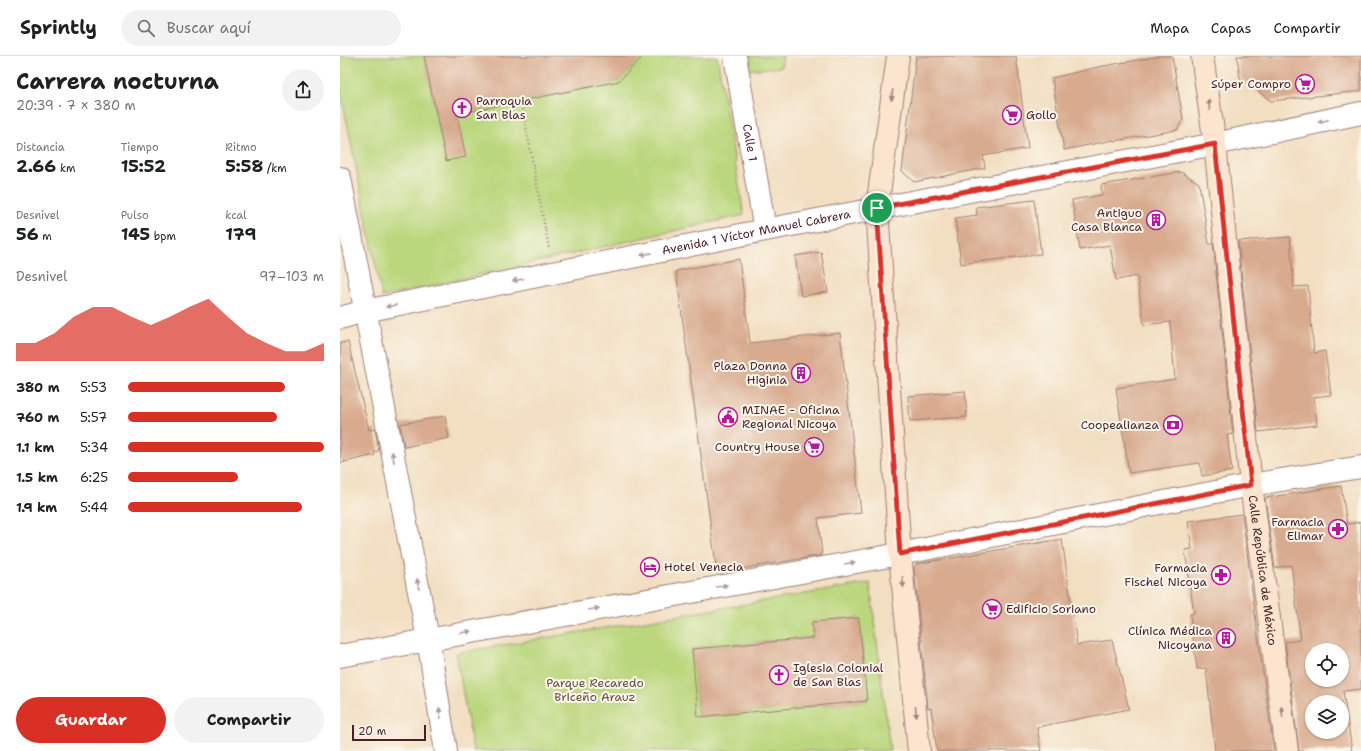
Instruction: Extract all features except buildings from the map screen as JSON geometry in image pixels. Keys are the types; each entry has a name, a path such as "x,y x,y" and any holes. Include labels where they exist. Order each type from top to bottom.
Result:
{"main road":[{"path":"898,56 877,208 900,554 920,751"},
{"name":"Calle República de México","path":"1202,56 1215,144 1251,485 1287,751"}],"street":[{"name":"Calle 1","path":"735,56 765,230"},
{"name":"Avenida 1 Víctor Manuel Cabrera","path":"340,318 365,311 765,230 1215,144 1361,113"},
{"path":"340,178 428,639 446,751"},
{"path":"340,656 900,554 1251,485 1361,467"}],"path":[{"path":"522,101 554,273"}],"green space":[{"path":"340,56 424,56 446,160 457,114 619,81 635,64 635,56 717,56 744,215 382,297 340,88"},
{"path":"747,56 783,56 781,67 749,70"},
{"name":"Parque Recaredo Briceño Arauz","path":"870,583 890,751 473,751 456,653","holes":["859,618 867,701 698,717 692,649 813,637 812,622"]}],"place":[{"name":"Súper Compro","path":"1305,84"},
{"name":"Parroquia San Blas","path":"462,108"},
{"name":"Gollo","path":"1012,115"},
{"name":"Antiguo Casa Blanca","path":"1156,220"},
{"name":"Plaza Donna Higinia","path":"801,373"},
{"name":"MINAE - Oficina Regional Nicoya","path":"728,417"},
{"name":"Coopealianza","path":"1173,425"},
{"name":"Country House","path":"814,447"},
{"name":"Farmacia Elimar","path":"1338,529"},
{"name":"Hotel Venecia","path":"650,567"},
{"name":"Farmacia Fischel Nicoya","path":"1221,575"},
{"name":"Edificio Soriano","path":"992,609"},
{"name":"Clínica Médica Nicoyana","path":"1226,638"},
{"name":"Iglesia Colonial de San Blas","path":"779,675"}],"route":[{"path":"1215,144 1251,485 900,554 877,208 1215,144"}]}
